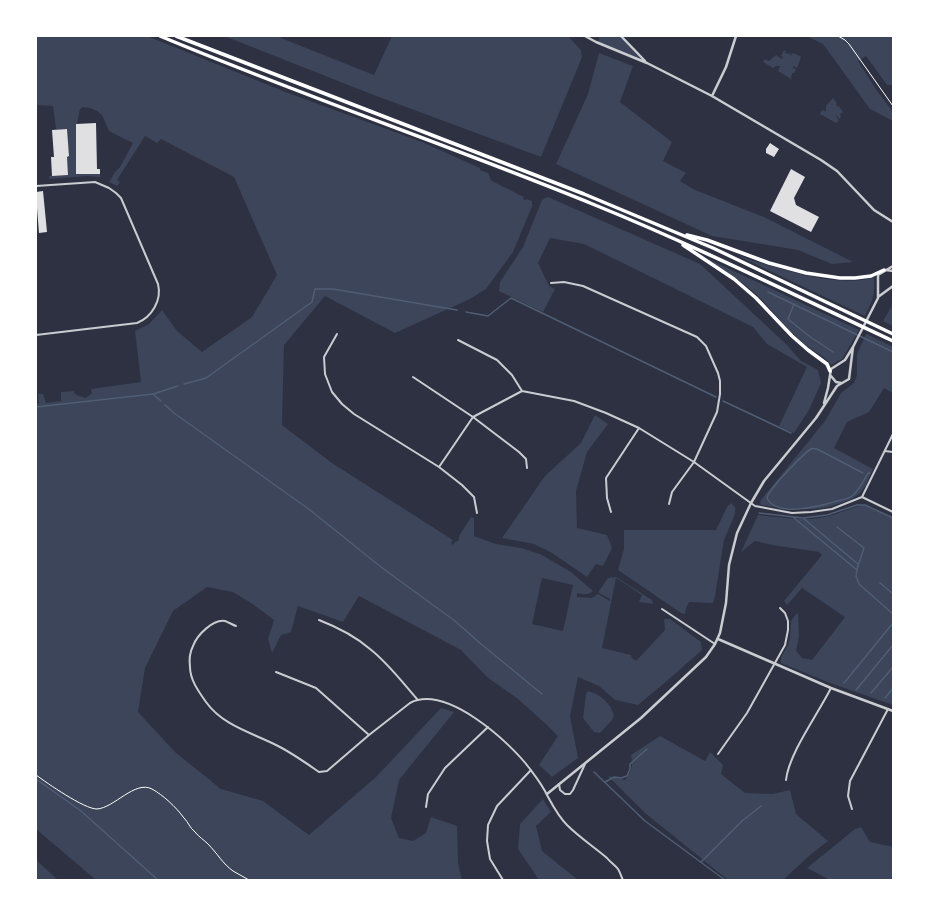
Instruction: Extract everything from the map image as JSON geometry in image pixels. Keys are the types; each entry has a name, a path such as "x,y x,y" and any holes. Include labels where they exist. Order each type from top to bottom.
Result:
{"highway":[{"path":"160,36 213,58 598,206 674,239 893,341"},
{"path":"176,36 532,173 713,248 893,334"},
{"path":"676,233 707,240 769,263 806,273 840,278 855,278 871,276 884,270"},
{"path":"674,239 734,280 756,298 792,336 825,362 830,374"}],"street":[{"path":"585,36 647,63 712,96 826,163 842,176 874,210 893,222"},
{"path":"622,36 647,63"},
{"path":"712,96 726,67 736,36"},
{"path":"36,186 95,182 116,193 121,198 129,215 158,284 160,293 158,302 152,310 142,321 137,323 36,335"},
{"path":"878,298 878,275 884,270 893,266"},
{"path":"884,270 893,271"},
{"path":"551,283 564,282 583,286 697,337 706,346 720,381 720,394 717,412 694,462 672,492 669,504"},
{"path":"822,408 830,374 834,366 845,360 875,302 893,286"},
{"path":"337,334 324,357 325,374 332,392 342,404 354,414 439,467 462,485 474,497 477,513"},
{"path":"458,340 497,360 512,375 522,391"},
{"path":"547,794 640,718 695,668 706,657 715,644 722,627 729,565 737,533 751,503 764,481 816,418 834,390 850,376 850,362 853,346"},
{"path":"830,374 836,382 841,383"},
{"path":"413,377 472,417 526,458 527,468"},
{"path":"439,467 472,417 522,391 574,401 639,428 694,462 756,506 792,512 811,512 832,509 862,497 886,451 893,434"},
{"path":"611,512 607,498 606,478 639,428"},
{"path":"886,451 893,452"},
{"path":"862,497 893,512"},
{"path":"718,754 739,725 785,645 788,630 787,617 780,608"},
{"path":"662,609 715,644"},
{"path":"319,620 340,628 370,649 388,666 417,699"},
{"path":"236,626 225,621 214,623 199,636 193,645 189,668 194,684 209,706 223,720 279,746 319,772 323,773 410,703 417,699 430,699 445,703 467,713 488,727 509,745 531,770 547,794 555,810 568,825 617,868 623,880"},
{"path":"718,639 831,688 893,711"},
{"path":"276,672 316,688 369,735"},
{"path":"786,780 787,771 798,747 831,688"},
{"path":"852,809 848,796 850,781 888,709"},
{"path":"426,807 428,794 445,768 488,727"},
{"path":"559,784 560,790 565,794 570,794 574,790 585,764"},
{"path":"503,880 490,859 487,841 488,825 497,806 531,770"}],"path":[{"path":"838,36 850,44 893,106"},
{"path":"36,775 87,807 96,809 140,788 146,787 152,789 171,804 184,817 195,833 207,843 225,864 233,871 249,880"}],"shaded area":[{"path":"36,36 147,36 288,93 422,142 480,168 480,170 488,173 491,180 494,182 524,197 523,199 525,200 527,199 532,201 533,204 513,252 486,289 470,299 395,333 325,296 284,345 282,425 332,463 453,540 451,543 453,545 458,541 459,536 471,517 474,518 474,536 496,544 521,548 540,554 571,572 593,591 587,594 577,593 577,597 592,598 598,594 610,601 610,599 599,593 599,591 608,578 616,577 652,600 653,604 639,602 642,595 616,578 602,648 631,655 636,661 665,630 664,619 670,619 701,642 702,650 638,705 615,700 599,686 578,677 570,716 578,758 552,777 539,765 558,736 518,699 487,677 461,650 359,596 343,622 298,606 291,632 281,635 272,653 268,639 274,620 233,592 207,587 173,611 145,668 138,712 175,752 221,789 263,801 309,835 376,777 441,708 454,712 399,780 391,818 399,838 413,841 426,833 431,817 457,826 458,863 462,880 96,880 36,829 36,404 39,404 38,394 43,394 46,403 61,401 61,392 74,391 74,393 79,396 86,398 92,393 91,389 141,382 135,331 149,324 162,310 177,331 202,352 252,317 277,275 234,177 161,139 157,143 145,136 117,180 120,182 117,186 109,182 120,167 133,143 109,131 102,115 97,111 83,107 80,109 76,124 76,174 100,174 101,177 87,176 49,179 49,176 68,175 67,157 69,156 67,129 56,129 53,106 36,105","holes":["542,578 573,585 563,631 532,624"]},
{"path":"224,36 276,36 374,75 392,36 568,36 581,50 582,57 541,157 371,94"},
{"path":"600,36 620,36 641,59 598,42"},
{"path":"807,36 893,36 893,85 887,85 866,56 858,61 875,88 893,112 893,121 870,109 823,44"},
{"path":"784,50 786,51 785,53 791,53 790,56 793,53 801,57 797,68 793,66 793,68 796,69 794,73 792,73 791,79 778,71 780,66 773,68 763,62 765,59 769,61 776,55 782,59 783,57 781,56"},
{"path":"599,53 633,66 620,102 672,142 663,161 686,173 680,181 695,190 764,217 853,262 832,264 798,250 712,236 556,164 588,94"},
{"path":"833,98 843,112 840,114 840,119 835,114 839,121 836,123 820,114 822,110 826,111 826,106"},
{"path":"548,197 700,264 786,344 801,361 818,370 821,383 809,410 794,433 779,426 807,367 767,344 753,327 584,244 550,238 538,263 549,286 555,289 543,312 499,291 500,282 523,247 542,200"},
{"path":"736,255 767,265 825,279 844,281 874,277 874,293 872,302 865,316"},
{"path":"708,259 859,330 842,359 831,365 826,359 796,337 752,291"},
{"path":"893,304 893,326 883,321"},
{"path":"866,334 893,347 893,393 884,388 869,412 847,422 834,448 873,469 864,488 860,493 849,500 821,508 791,509 761,505 761,500 825,421 841,393 854,383 857,375 857,354"},
{"path":"595,415 608,424 587,452 576,491 577,528 607,535 612,548 603,566 596,564 587,577 552,553 534,544 502,538 545,476 581,443"},
{"path":"731,503 735,507 735,514 724,540 713,603 689,602 685,614 681,613 618,570 624,549 624,530 716,530 727,507"},
{"path":"864,505 893,519 893,705 830,683 781,663 781,657 788,645 790,637 791,621 798,612 799,636 796,651 802,658 812,660 845,617 802,588 787,605 784,601 822,555 819,552 755,541 741,552 758,515 811,519 829,516"},
{"path":"588,691 597,694 608,703 613,711 614,716 612,720 600,733 594,732 583,718 586,694"},
{"path":"660,736 705,761 710,752 723,765 721,774 745,793 773,794 790,790 796,814 828,841 810,855 783,880 728,880 645,813 608,776 625,780 631,768 631,755"},
{"path":"543,799 551,812 536,826 542,851 578,880 539,880 518,849 520,824"},
{"path":"861,827 870,842 893,847 893,880 830,880 807,868 855,829"},
{"path":"36,860 58,880 36,880"}],"building":[{"path":"96,123 97,169 100,169 100,174 76,174 76,124"},
{"path":"67,129 69,156 67,157 68,175 52,176 51,157 54,157 52,130"},
{"path":"770,143 779,149 774,157 766,153 766,149"},
{"path":"791,169 805,177 794,198 796,205 819,217 811,232 770,211"},
{"path":"43,191 47,232 39,233 36,192"}],"waterway":[{"path":"184,384 206,378 312,302 315,289 333,289 457,310"},
{"path":"768,292 893,352"},
{"path":"466,312 488,316 511,298 716,397"},
{"path":"794,304 788,319 809,336 833,352"},
{"path":"153,394 178,386"},
{"path":"36,407 153,394 161,401"},
{"path":"723,401 791,433"},
{"path":"165,405 174,413 310,510 381,567 455,621 542,694"},
{"path":"863,473 817,449 812,449 786,472 767,498 772,504 779,508 810,508 849,498 855,494 868,473 870,473"},
{"path":"759,513 803,518 827,515 857,505 865,505 893,518"},
{"path":"794,518 857,570 856,576 859,584 893,614"},
{"path":"803,518 858,564"},
{"path":"837,527 864,548 857,569"},
{"path":"880,583 893,594"},
{"path":"844,683 893,623"},
{"path":"856,690 893,645"},
{"path":"871,693 893,667"},
{"path":"885,698 893,688"},
{"path":"605,782 614,777 621,778 627,776 630,769 630,764 647,749"},
{"path":"594,772 645,821 725,880"},
{"path":"36,779 81,811 158,880"},
{"path":"701,862 742,821 761,806"}]}
